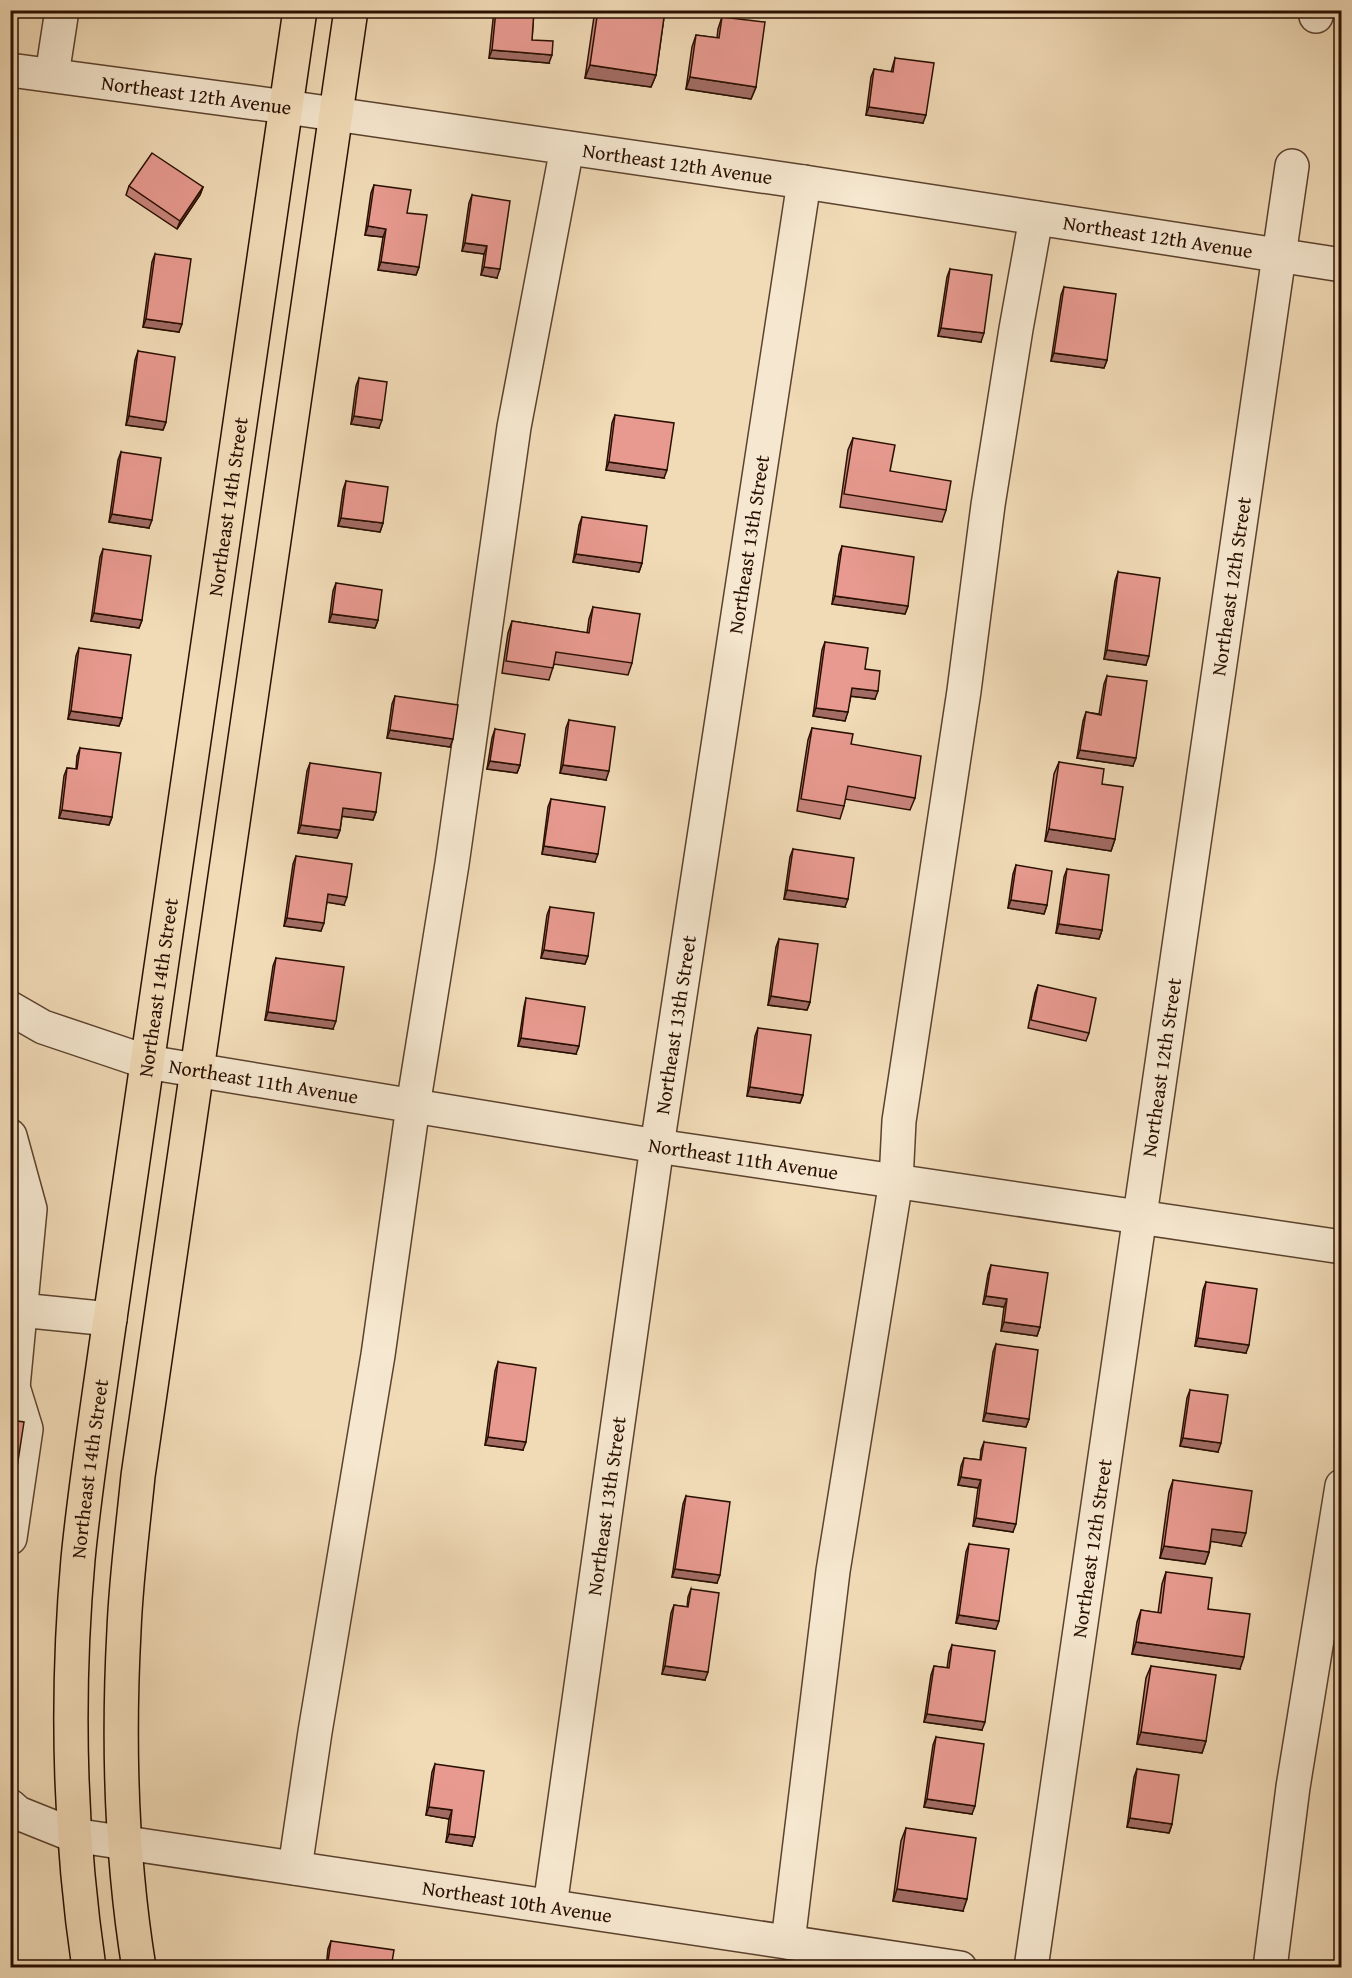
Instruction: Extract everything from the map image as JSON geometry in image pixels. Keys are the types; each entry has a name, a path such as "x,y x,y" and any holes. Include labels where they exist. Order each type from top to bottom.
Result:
{"main road":[{"name":"Northeast 14th Street","path":"89,1968 73,1835 72,1666 78,1559 110,1319 300,10"},
{"path":"139,1968 126,1843 122,1741 122,1689 129,1562 138,1476 351,10"}],"street":[{"path":"52,75 62,10"},
{"name":"Northeast 12th Avenue","path":"10,70 286,107 804,182 1341,265"},
{"path":"295,1868 315,1732 378,1355 413,1106 452,864 514,427 567,148"},
{"name":"Northeast 12th Street","path":"1031,1968 1292,166"},
{"name":"Northeast 13th Street","path":"550,1906 657,1146 804,182"},
{"path":"788,1942 833,1571 896,1181 899,1121 962,702 988,505 1036,218"},
{"name":"Northeast 11th Avenue","path":"10,1008 43,1027 147,1062 657,1146 1341,1247"},
{"path":"10,1136 16,1178 30,1209 12,1387 26,1429 10,1539"},
{"path":"21,1310 110,1319"},
{"path":"1270,1968 1293,1787 1341,1486"},
{"name":"Northeast 10th Avenue","path":"10,1806 18,1813 73,1835 960,1968"}],"building":[{"path":"496,10 534,10 532,40 553,41 552,55 492,50"},
{"path":"598,10 665,10 656,75 590,65"},
{"path":"722,17 765,22 756,87 690,77 696,35 719,38"},
{"path":"895,58 934,63 926,115 869,107 874,69 893,72"},
{"path":"152,153 203,187 180,221 129,186"},
{"path":"374,185 411,190 407,213 427,215 419,267 381,262 386,229 368,226"},
{"path":"472,195 510,201 500,269 484,267 487,246 465,243"},
{"path":"155,254 191,259 182,324 146,319"},
{"path":"950,269 992,275 984,333 941,328"},
{"path":"1064,287 1116,294 1107,360 1054,353"},
{"path":"138,351 175,357 166,422 129,416"},
{"path":"359,378 387,382 382,420 354,416"},
{"path":"615,415 674,423 667,470 609,462"},
{"path":"853,438 895,445 890,471 951,481 946,510 844,494"},
{"path":"121,452 161,458 152,520 112,514"},
{"path":"346,481 388,487 383,523 341,518"},
{"path":"582,517 647,526 642,563 576,554"},
{"path":"842,546 914,557 908,606 835,596"},
{"path":"103,549 151,556 142,620 94,613"},
{"path":"1118,572 1160,578 1149,656 1107,650"},
{"path":"336,583 382,590 378,620 332,614"},
{"path":"593,607 640,614 632,663 556,652 553,668 506,661 512,621 589,633"},
{"path":"825,642 868,648 865,669 880,671 878,691 852,688 848,712 816,708"},
{"path":"79,648 131,655 122,718 71,711"},
{"path":"1107,676 1147,681 1136,758 1080,750 1086,712 1101,715"},
{"path":"395,696 458,705 453,739 390,730"},
{"path":"569,720 615,727 609,771 563,765"},
{"path":"812,728 853,734 851,744 921,756 915,798 848,786 844,806 801,799"},
{"path":"495,729 525,734 520,765 490,761"},
{"path":"80,748 121,753 112,817 62,810 67,768 77,769"},
{"path":"1059,762 1104,769 1102,784 1123,787 1115,839 1049,829"},
{"path":"310,763 381,773 376,812 343,808 340,830 301,825"},
{"path":"551,799 605,807 598,854 544,846"},
{"path":"793,849 854,858 848,899 787,890"},
{"path":"296,856 352,864 347,897 328,894 324,923 287,918"},
{"path":"1016,865 1052,871 1047,905 1011,900"},
{"path":"1067,869 1109,875 1102,930 1059,924"},
{"path":"550,907 594,913 588,956 544,950"},
{"path":"779,939 818,944 810,1002 771,996"},
{"path":"276,958 344,967 336,1021 268,1012"},
{"path":"1038,985 1096,998 1089,1033 1031,1020"},
{"path":"526,998 585,1007 579,1046 521,1038"},
{"path":"758,1028 811,1035 803,1095 750,1087"},
{"path":"991,1265 1048,1273 1040,1327 1004,1322 1007,1299 986,1296"},
{"path":"1206,1282 1257,1289 1249,1345 1198,1338"},
{"path":"996,1344 1038,1350 1029,1419 986,1413"},
{"path":"498,1362 536,1368 526,1442 488,1437"},
{"path":"1190,1390 1228,1395 1221,1443 1183,1438"},
{"path":"10,1420 24,1422 10,1513"},
{"path":"984,1442 1026,1448 1016,1524 976,1518 981,1480 961,1477 964,1458 981,1460"},
{"path":"1173,1480 1252,1491 1246,1533 1212,1529 1209,1552 1164,1546"},
{"path":"686,1496 730,1502 720,1575 675,1569"},
{"path":"969,1544 1009,1549 999,1621 959,1615"},
{"path":"1166,1572 1212,1578 1208,1609 1250,1614 1244,1657 1136,1642 1141,1610 1161,1613"},
{"path":"691,1589 719,1593 708,1672 665,1666 674,1605 688,1607"},
{"path":"952,1645 995,1651 985,1722 927,1714 934,1666 949,1668"},
{"path":"1151,1666 1216,1675 1206,1741 1141,1732"},
{"path":"936,1737 984,1744 975,1806 927,1799"},
{"path":"435,1764 484,1771 475,1837 449,1834 452,1810 429,1807"},
{"path":"1137,1769 1179,1775 1172,1824 1130,1818"},
{"path":"906,1828 976,1838 967,1899 897,1889"},
{"path":"331,1941 394,1950 391,1968 327,1968"},
{"path":"445,1961 488,1968 444,1968"}]}
